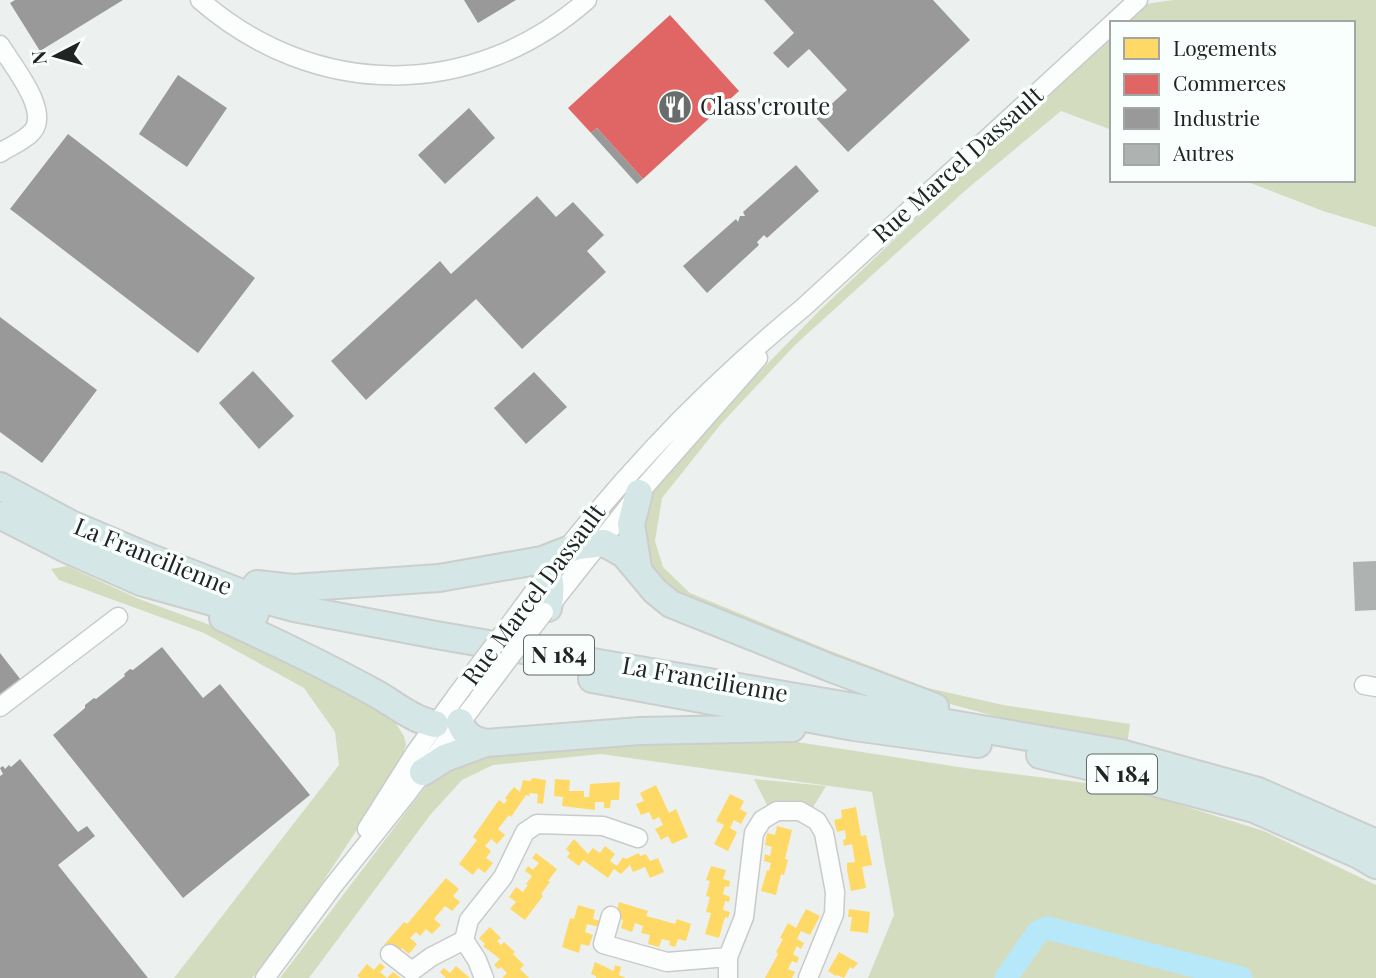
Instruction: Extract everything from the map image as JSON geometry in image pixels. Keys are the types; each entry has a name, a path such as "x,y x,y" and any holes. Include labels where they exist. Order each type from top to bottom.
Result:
{"highway":[{"name":"La Francilienne","path":"0,486 71,524 144,569 288,623 854,727 1015,750 1122,774 1254,809 1376,865"},
{"path":"638,568 631,524 639,492"},
{"name":"La Francilienne","path":"0,515 64,548 306,610 1121,753 1258,791 1376,843"},
{"path":"144,569 293,588 439,578 548,562 578,546 600,543 618,549 663,598 682,609 909,698 947,710 978,727"},
{"path":"538,609 550,591 548,562"},
{"path":"144,569 375,692 423,721 448,723 476,741 486,744"},
{"path":"419,763 446,758 486,744 652,730 854,727"}],"street":[{"path":"200,0 257,41 301,61 359,74 416,75 477,63 512,50 548,31 587,0"},
{"name":"Rue Marcel Dassault","path":"1114,21 1134,2"},
{"name":"Rue Marcel Dassault","path":"548,562 698,400 804,307 1110,25"},
{"path":"0,45 34,99 39,115 31,134 0,153"},
{"name":"Rue Marcel Dassault","path":"419,763 448,723 457,695 600,543 639,492 804,307"},
{"name":"Rue Marcel Dassault","path":"265,978 448,723 479,698 538,609"},
{"path":"0,707 118,617"},
{"path":"405,711 419,763"},
{"path":"728,978 728,957 744,917 754,833 762,820 777,811 800,811 817,821 824,833 835,892 834,914 808,978"},
{"path":"484,978 477,960 464,940 469,920 503,877 525,832 537,824 603,826 638,838"},
{"path":"611,916 603,944 667,962 728,957"},
{"path":"390,954 417,975 431,957 464,940"}],"green space":[{"path":"1173,0 1376,0 1376,227 1323,211 1248,182 1355,182 1355,21 1125,21 1146,4"},
{"path":"1110,35 1110,129 1061,111 967,189 795,345 721,424 662,498 655,541 663,567 690,593 928,688 1003,705 1130,724 1127,745 994,716 932,699 690,606 647,573 637,534 644,501 737,395 820,310"},
{"path":"67,566 139,599 273,648 318,679 367,702 395,722 404,736 406,745 399,766 291,930 252,978 174,978 339,765 335,732 304,688 204,633 59,580 51,569"},
{"path":"778,739 965,768 1126,788 1264,831 1376,885 1376,978 868,978 894,915 872,792 601,754 493,765 462,780 431,814 309,978 280,978 435,774 473,753 591,743"},
{"path":"754,779 826,786 812,809 790,804 768,807"}],"building: Logements":[{"path":"532,778 546,780 543,804 537,803 538,794 526,795 511,817 509,815 498,829 505,835 497,844 491,839 485,846 491,851 486,858 493,863 485,873 478,868 473,875 459,864 477,840 473,837 499,800 504,804 507,800 505,798 514,787 520,792 523,780 531,781"},
{"path":"555,779 570,780 569,791 584,791 584,797 589,797 590,784 620,782 619,800 611,800 610,808 604,808 604,802 595,802 595,810 562,806 563,797 554,796"},
{"path":"656,785 669,813 676,809 688,837 672,844 668,836 661,840 655,829 663,825 659,817 653,820 649,812 641,815 636,804 644,801 640,793"},
{"path":"730,794 744,801 740,809 747,813 741,824 734,820 730,828 737,832 728,851 714,844 724,825 716,821"},
{"path":"856,807 861,836 866,835 872,865 862,867 866,888 851,891 847,863 855,862 852,844 844,846 845,830 837,832 834,820 842,818 841,810"},
{"path":"777,826 792,830 785,859 788,860 776,895 761,891 771,863 764,861 765,854 770,856 772,847 765,845 767,833 775,835"},
{"path":"574,839 588,854 593,848 600,853 605,846 615,854 610,861 617,866 623,857 626,859 639,853 640,856 646,854 650,861 658,858 664,872 650,878 645,867 633,872 630,865 621,874 614,869 608,878 583,860 579,866 567,857 570,853 566,849"},
{"path":"536,853 557,869 541,894 543,896 525,920 510,909 516,902 509,897 516,887 523,892 528,885 526,884 532,876 525,871 528,866 533,870 539,863 532,858"},
{"path":"711,866 726,870 723,879 730,881 723,894 730,897 729,902 725,901 723,910 730,912 728,918 725,917 719,938 705,934 711,913 706,912 710,881 706,880"},
{"path":"446,878 459,889 453,896 460,902 452,911 445,906 434,919 441,925 432,934 426,929 420,936 416,932 410,938 417,944 409,954 402,948 396,955 384,945 404,922 407,924"},
{"path":"619,902 648,911 646,916 675,924 677,919 691,924 686,941 678,939 675,947 669,945 670,941 662,939 659,947 648,944 650,935 641,933 643,926 635,923 632,932 621,928 623,920 615,917"},
{"path":"578,905 595,910 593,919 601,921 599,927 587,924 585,932 593,935 589,946 581,944 579,953 562,947 570,918 574,919"},
{"path":"806,909 820,916 810,935 801,931 797,939 804,943 801,949 797,946 793,954 799,958 797,963 792,961 788,969 795,972 792,978 765,978 778,954 776,952 783,939 780,938 788,923 796,928"},
{"path":"849,909 870,912 868,933 850,931 852,917 848,917"},
{"path":"490,927 501,938 497,941 501,945 504,942 515,952 513,954 524,965 520,969 529,978 502,978 507,973 494,965 500,959 483,946 485,944 479,938"},
{"path":"839,952 858,963 853,969 850,967 844,978 828,971"},
{"path":"595,962 614,971 615,965 621,967 619,975 626,978 596,978 591,974"},
{"path":"380,963 385,967 380,972 387,978 357,976 367,964 374,970"},
{"path":"456,966 470,978 446,978 440,972 444,968 450,973"},
{"path":"393,972 401,978 387,978"}],"building: Commerces":[{"path":"670,15 739,91 643,179 597,128 591,133 568,108"}],"building: Industrie":[{"path":"15,0 123,0 40,51 10,3"},
{"path":"464,0 516,0 478,23"},
{"path":"764,0 933,0 970,40 848,152 816,118 847,90 809,49 788,68 773,53 794,33"},
{"path":"178,75 227,108 187,167 139,134"},
{"path":"469,108 495,138 445,184 418,155"},
{"path":"597,128 643,179 637,184 591,133"},
{"path":"68,134 255,278 198,353 10,209"},
{"path":"796,165 819,191 767,238 764,235 757,242 759,245 707,293 683,266 736,219 738,222 740,216 745,216 743,212"},
{"path":"537,196 556,217 573,202 604,235 587,251 606,272 522,349 476,299 366,400 331,361 440,261 451,274"},
{"path":"0,317 97,390 42,463 0,432"},
{"path":"253,371 294,416 259,449 219,403"},
{"path":"534,372 567,407 526,444 494,408"},
{"path":"162,647 203,698 220,684 310,795 183,898 53,735 85,708 85,705"},
{"path":"0,653 21,680 0,697"},
{"path":"20,759 78,832 87,826 95,836 58,865 148,978 0,978 0,776 3,774 0,768 3,766 5,769 9,765 11,767"}],"building: Autres":[{"path":"1376,561 1376,610 1355,611 1353,562"}],"waterway":[{"path":"1006,978 1038,932 1047,928 1241,978"}],"place":[{"name":"Class'croute","path":"675,107"}]}
